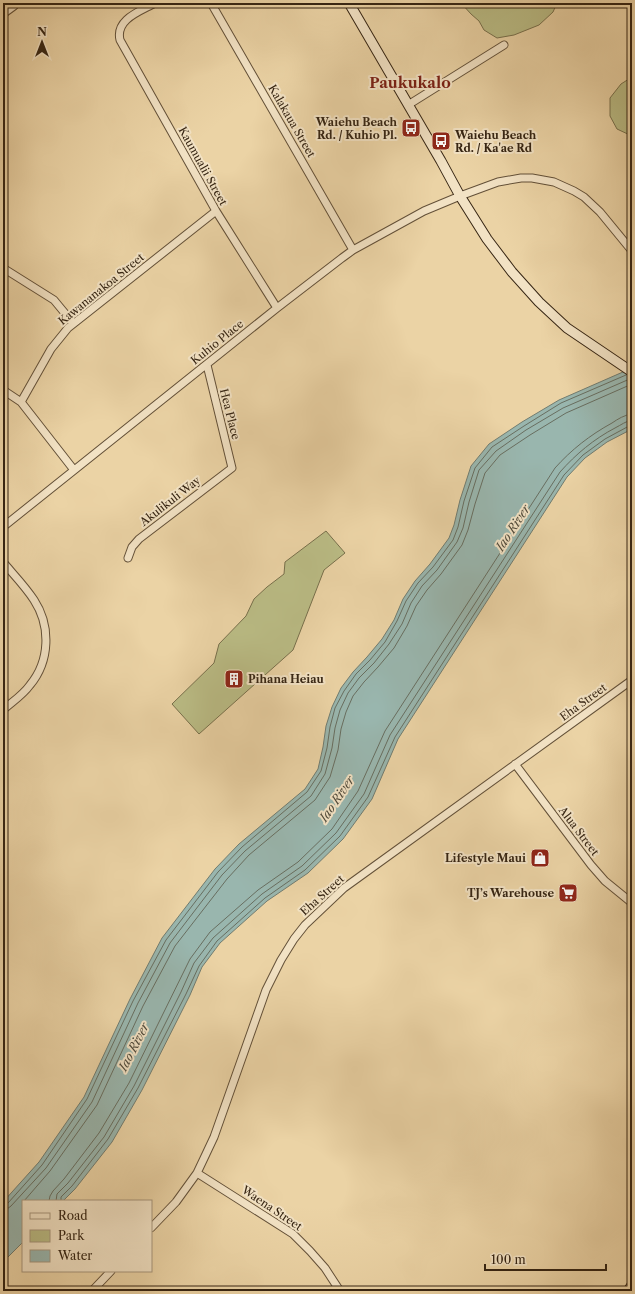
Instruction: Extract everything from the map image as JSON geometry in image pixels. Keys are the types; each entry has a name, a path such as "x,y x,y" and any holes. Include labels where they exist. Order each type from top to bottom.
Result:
{"street":[{"name":"Kaumualii Street","path":"155,3 126,20 122,24 119,36 122,44 216,211 277,308"},
{"name":"Kalakaua Street","path":"211,3 353,250"},
{"path":"349,3 460,196 487,239 512,272 539,302 567,328 632,372"},
{"path":"3,14 14,6"},
{"path":"408,105 504,45"},
{"name":"Kuhio Place","path":"3,526 277,308 353,250 424,211 498,182 532,178 554,182 574,191 592,204 632,251"},
{"name":"Kawananakoa Street","path":"21,402 58,338 72,323 216,211"},
{"path":"3,268 50,297 72,323"},
{"name":"Hea Place","path":"207,365 232,468"},
{"path":"3,390 21,402 74,470"},
{"name":"Akulikuli Way","path":"128,558 132,547 138,539 232,468"},
{"path":"3,562 29,592 38,606 44,622 46,638 42,663 35,678 25,692 3,710"},
{"name":"Eha Street","path":"152,1227 176,1202 197,1173 214,1137 266,990 281,960 305,925 344,888 632,680"},
{"name":"Alua Street","path":"515,764 591,865 605,881 632,903"},
{"name":"Waena Street","path":"197,1173 293,1234 325,1268 340,1291"},
{"path":"92,1291 110,1272"},
{"path":"628,1291 632,1285"}],"green space":[{"path":"461,3 557,3 553,12 539,25 514,35 497,38 484,30 479,21"},
{"path":"632,77 632,136 617,129 610,116 610,98 621,84"},
{"path":"326,531 345,553 324,570 293,650 199,734 172,704 214,663 219,644 246,616 254,599 284,574 285,562"}],"water":[{"name":"Iao River","path":"632,368 632,429 607,442 585,458 567,477 398,739 372,799 343,839 308,873 267,901 220,943 202,967 190,995 142,1090 112,1142 75,1189 64,1200 22,1200 22,1243 3,1262 3,1202 39,1162 84,1097 130,999 162,938 215,869 239,844 305,789 318,769 326,726 332,707 341,688 382,639 394,620 403,599 415,581 430,564 449,538 471,466 489,444 559,400"}],"place":[{"name":"Waiehu Beach Rd. / Kuhio Pl.","path":"411,128"},
{"name":"Waiehu Beach Rd. / Ka'ae Rd","path":"441,141"},
{"name":"Pihana Heiau","path":"234,679"},
{"name":"Lifestyle Maui","path":"540,858"},
{"name":"TJ’s Warehouse","path":"568,893"}],"district":[{"name":"Paukukalo","path":"410,83"}]}
